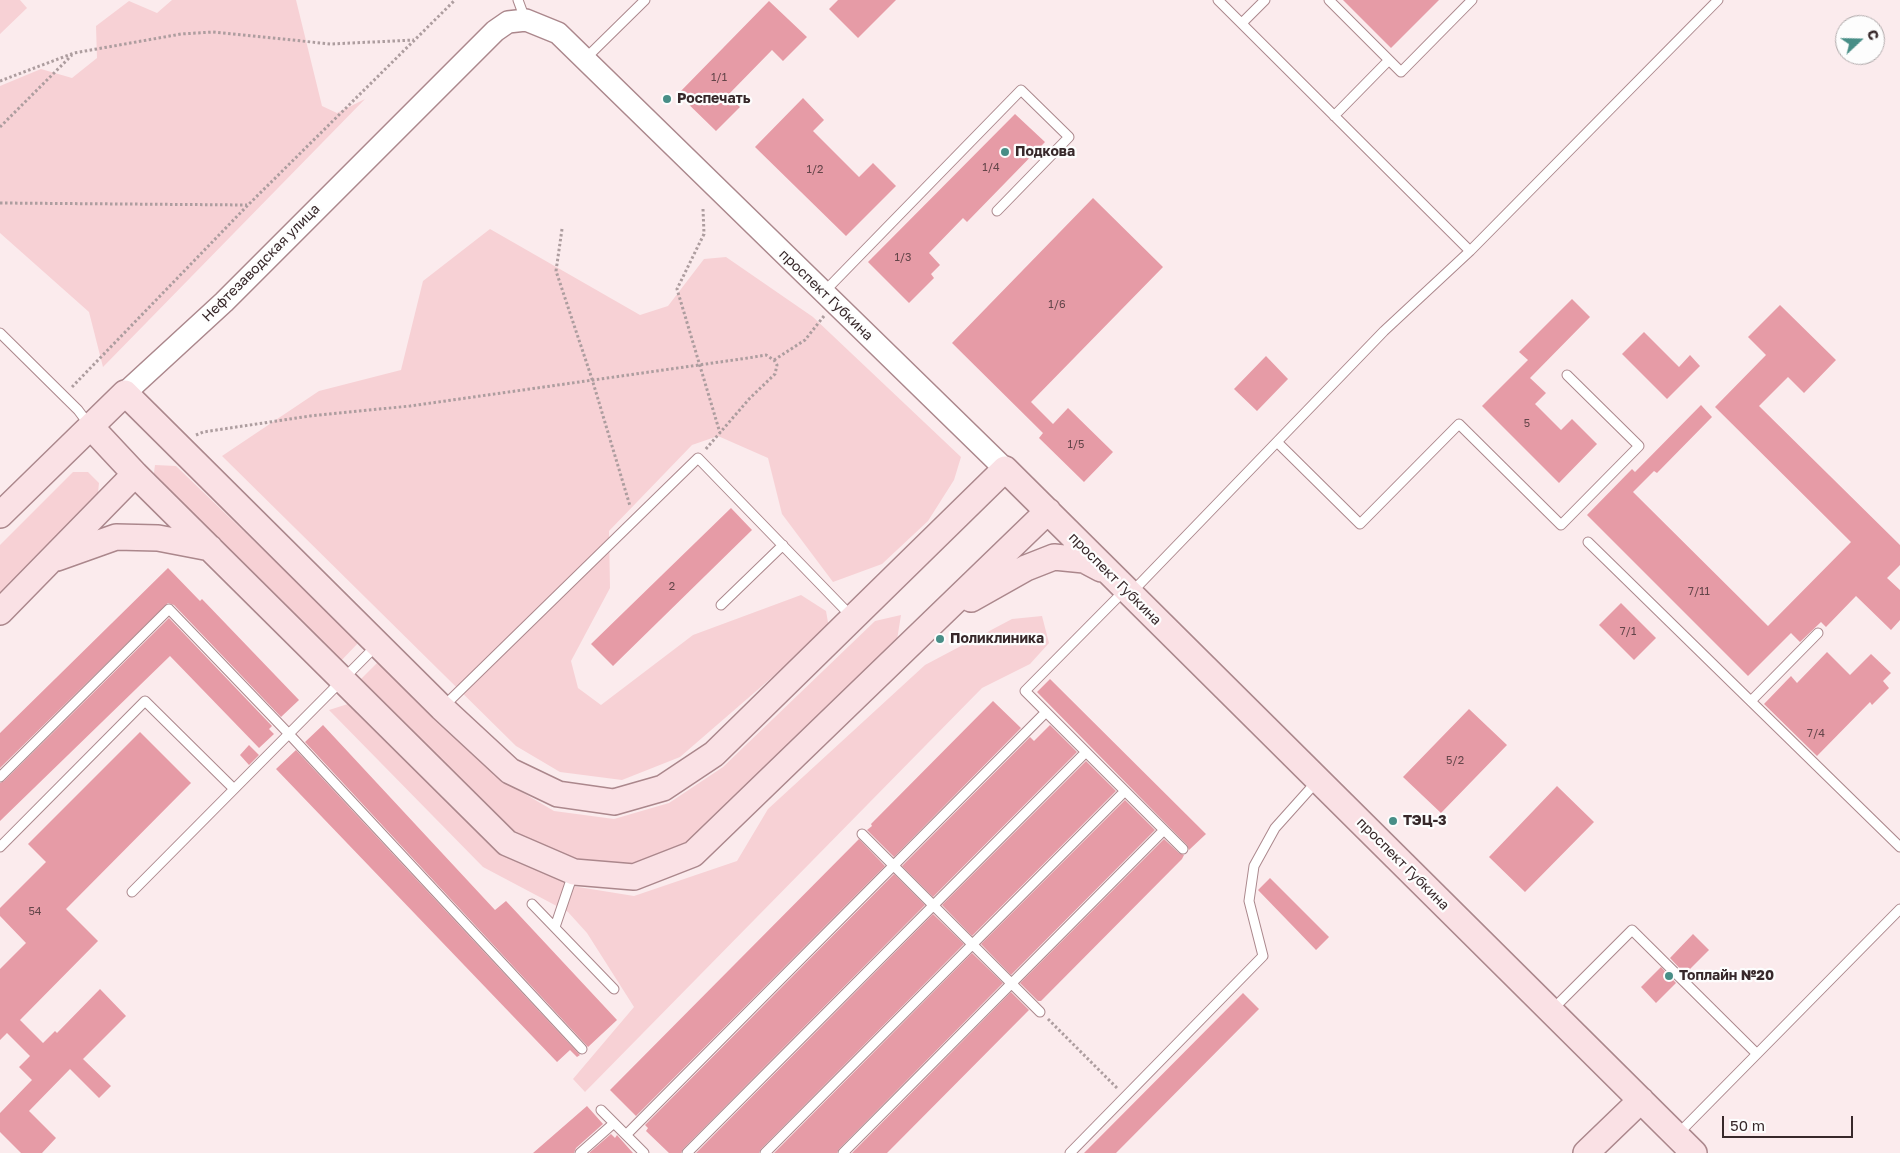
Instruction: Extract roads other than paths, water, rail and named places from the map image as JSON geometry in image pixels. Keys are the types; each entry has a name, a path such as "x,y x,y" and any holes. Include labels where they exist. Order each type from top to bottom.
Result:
{"main road":[{"name":"Нефтезаводская улица","path":"0,515 126,393"},
{"path":"126,393 442,708 510,771 558,794 614,802 663,788 714,754 1005,470"},
{"path":"91,427 135,474 508,843 574,872 634,877 693,854 1048,511"},
{"name":"проспект Губкина","path":"1005,470 1694,1153"},
{"path":"0,612 135,474"},
{"path":"50,561 116,537 158,538 210,548"},
{"path":"936,619 1026,568 1054,557 1084,560 1124,587"},
{"path":"1586,1153 1641,1100"}],"street":[{"name":"проспект Губкина","path":"522,10 558,33 1005,470"},
{"name":"Нефтезаводская улица","path":"126,393 224,302 495,31 522,10"}],"lane":[{"path":"585,59 645,0"},
{"path":"1218,0 1470,251"},
{"path":"1242,24 1265,0"},
{"path":"1329,0 1401,72 1472,0"},
{"path":"1183,849 1025,691 1124,587 1277,442 1384,331 1470,251 1718,0"},
{"path":"1334,116 1389,60"},
{"path":"829,298 1021,90 1069,137 997,211"},
{"path":"0,333 64,396 91,427"},
{"path":"1277,442 1360,524 1459,424 1561,525 1639,446 1567,375"},
{"path":"442,708 698,458 853,618"},
{"path":"1588,542 1900,847"},
{"path":"722,605 783,545"},
{"path":"0,777 169,609 289,734 582,1049"},
{"path":"1751,701 1818,633"},
{"path":"132,892 378,644"},
{"path":"0,847 145,701 234,789"},
{"path":"626,1135 1046,712"},
{"path":"686,1153 1086,752"},
{"path":"1070,1153 1263,956 1249,901 1254,866 1275,828 1318,780"},
{"path":"765,1153 1125,791"},
{"path":"843,1153 1164,830"},
{"path":"862,834 1040,1012"},
{"path":"555,927 574,872"},
{"path":"532,904 614,989"},
{"path":"1676,1136 1900,909"},
{"path":"1551,1011 1632,930 1757,1054"},
{"path":"601,1110 644,1153"},
{"path":"580,1153 614,1123"}],"place":[{"name":"Роспечать","path":"667,99"},
{"name":"Подкова","path":"1005,152"},
{"name":"Поликлиника","path":"940,639"},
{"name":"ТЭЦ-3","path":"1393,821"},
{"name":"Топлайн №20","path":"1669,976"}]}
